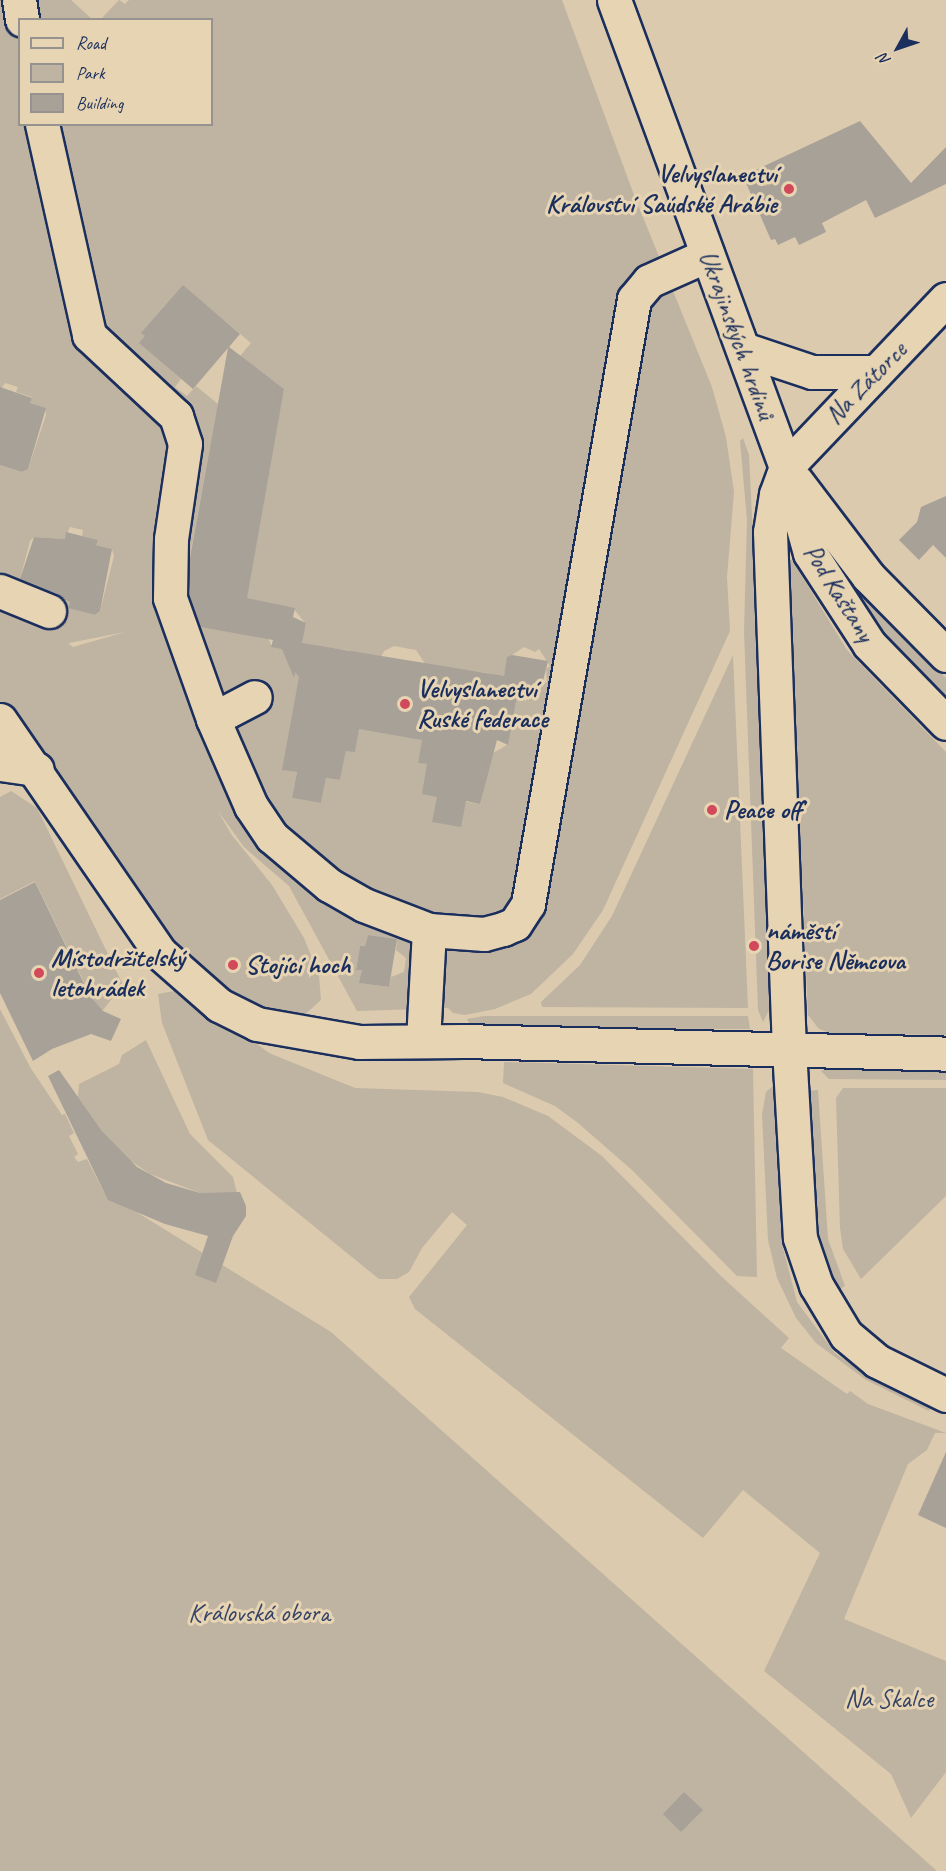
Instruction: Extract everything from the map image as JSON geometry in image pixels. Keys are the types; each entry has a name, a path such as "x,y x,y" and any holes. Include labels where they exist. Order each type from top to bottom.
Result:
{"street":[{"path":"19,0 22,18"},
{"name":"Ukrajinských hrdinů","path":"614,0 786,468"},
{"path":"42,126 89,335 176,416 185,444 171,539 170,598 213,719 250,806 272,837 330,885 374,909 429,930 494,931 515,924 528,904 634,299 650,281 707,255"},
{"name":"Na Zátorce","path":"786,468 946,299"},
{"path":"743,349 812,372 876,372"},
{"path":"786,468 776,495 770,532 789,1049 800,1238 809,1270 828,1309 846,1335 865,1353 946,1395"},
{"name":"Pod Kaštany","path":"786,468 852,558 946,655"},
{"name":"Pod Kaštany","path":"786,468 807,544 825,581 869,644 946,723"},
{"path":"0,591 49,610"},
{"path":"213,719 255,697"},
{"path":"0,720 37,769 160,953 219,1005 266,1027 359,1042 423,1041 946,1054"},
{"path":"0,765 37,769"},
{"path":"423,1041 429,930"}],"green space":[{"path":"0,0 71,0 91,18 18,18 18,126 213,126 213,18 102,18 119,0 125,4 129,0 562,0 634,195 712,387 726,437 734,492 727,577 730,631 603,910 573,954 531,994 495,1009 465,1015 453,1013 448,1008 357,1011 289,886 244,847 218,811 231,834 272,885 304,938 319,976 321,1000 302,1017 239,1002 189,963 90,817 0,702 0,465 22,472 28,469 46,415 45,408 30,403 32,397 16,392 18,387 5,383 0,390","holes":["182,285 251,343 240,356 284,389 241,611 240,634 190,625 180,609 218,404 196,386 187,396 175,387 181,379 140,343 162,316 159,311 164,315 164,306 169,308 184,290","70,527 83,530 82,536 97,540 96,545 112,549 114,556 100,611 95,615 69,608 70,603 22,591 19,583 30,541 34,537 65,539","292,607 306,624 299,645 349,650 351,654 380,659 384,651 394,646 416,650 426,665 488,673 507,681 504,674 512,655 524,647 535,652 539,649 550,666 546,669 547,682 531,692 514,689 507,745 488,756 480,804 437,797 427,764 418,763 423,736 359,725 346,751 340,780 326,778 321,803 292,798 297,772 283,770 309,672 293,669 284,648 272,647 267,636","125,632 73,647 69,644 69,643","368,935 397,939 396,950 406,958 404,972 391,977 389,987 360,983 362,970 356,969 360,946 365,946"]},
{"path":"743,438 749,455 771,1006 763,1022 758,1010 744,631 747,520 740,441"},
{"path":"827,555 853,586 946,678 946,709 897,660"},
{"path":"788,559 792,560 847,650 946,752 946,1035 830,1033 819,1029 808,1015"},
{"path":"733,655 748,1008 542,1007 541,1002 580,965 612,916"},
{"path":"11,791 37,808 123,985 103,1010 97,1009 35,881 0,899 0,797"},
{"name":"Na Skalce","path":"184,989 269,1053 355,1088 478,1092 503,1097 548,1116 602,1156 722,1277 789,1338 781,1348 847,1394 850,1391 868,1404 946,1433 935,1433 927,1450 908,1464 844,1619 946,1661 946,1772 911,1818 891,1774 764,1671 820,1553 743,1490 703,1538 415,1309 409,1297 467,1225 452,1212 422,1248 409,1272 397,1279 379,1279 208,1140 162,1023 158,994"},
{"name":"Královská obora","path":"0,1009 30,1067 62,1115 65,1114 74,1133 69,1136 78,1154 74,1157 78,1162 87,1159 104,1192 331,1332 937,1871 0,1871"},
{"path":"484,1016 748,1016 750,1029 472,1028 467,1019"},
{"path":"146,1040 190,1134 233,1177 237,1193 200,1193 150,1174 128,1159 102,1131 78,1097 79,1084 119,1064 122,1055"},
{"path":"504,1062 753,1069 757,1277 737,1276 632,1170 578,1123 555,1106 503,1083"},
{"path":"946,1064 946,1080 829,1079 821,1071 828,1067"},
{"path":"775,1084 783,1248 797,1302 835,1353 869,1377 931,1406 929,1411 866,1380 816,1343 796,1318 777,1278 768,1240 762,1114 766,1092"},
{"path":"843,1088 946,1088 946,1196 861,1279 843,1249 840,1228 836,1098"},
{"path":"818,1090 828,1239 845,1286 838,1290 816,1233 810,1176 809,1091"}],"building":[{"name":"Velvyslanectví Království Saúdské Arábie","path":"860,121 911,183 946,147 946,184 875,218 866,200 822,223 826,232 799,245 795,237 778,245 775,239 771,240 743,176"},
{"path":"183,285 240,334 229,347 284,389 247,598 295,608 293,617 306,623 302,643 504,676 507,657 512,655 548,661 542,685 533,683 531,693 518,690 508,745 497,740 480,804 466,801 461,827 432,822 437,797 422,794 427,764 418,763 422,740 359,729 355,752 346,751 340,780 326,778 321,803 292,798 297,772 282,770 299,677 295,672 294,678 282,649 271,647 273,640 200,627 189,595 189,563 228,348 193,389 139,343 145,336 141,333"},
{"path":"0,387 32,398 30,403 46,408 28,469 22,472 0,465"},
{"path":"946,496 946,558 933,545 919,560 899,540 917,522 921,507"},
{"path":"66,532 98,540 96,545 112,549 100,611 95,615 68,608 70,603 57,594 20,579 34,537 65,539"},
{"name":"Místodržitelský letohrádek","path":"35,882 90,996 103,1011 121,1019 111,1041 91,1034 52,1049 33,1061 0,993 0,900"},
{"path":"368,935 397,939 389,987 359,983 362,970 356,970 360,946 365,946"},
{"path":"59,1070 102,1131 137,1167 166,1183 200,1193 240,1192 246,1206 246,1216 233,1236 216,1283 195,1275 208,1236 165,1224 108,1200 48,1076"},
{"path":"946,1452 946,1528 918,1515"},
{"path":"684,1792 703,1810 681,1832 663,1814"}],"place":[{"name":"Velvyslanectví Království Saúdské Arábie","path":"789,189"},
{"name":"Velvyslanectví Ruské federace","path":"405,704"},
{"name":"Peace off","path":"712,810"},
{"name":"náměstí Borise Němcova","path":"754,946"},
{"name":"Stojící hoch","path":"233,965"},
{"name":"Místodržitelský letohrádek","path":"39,973"}]}
